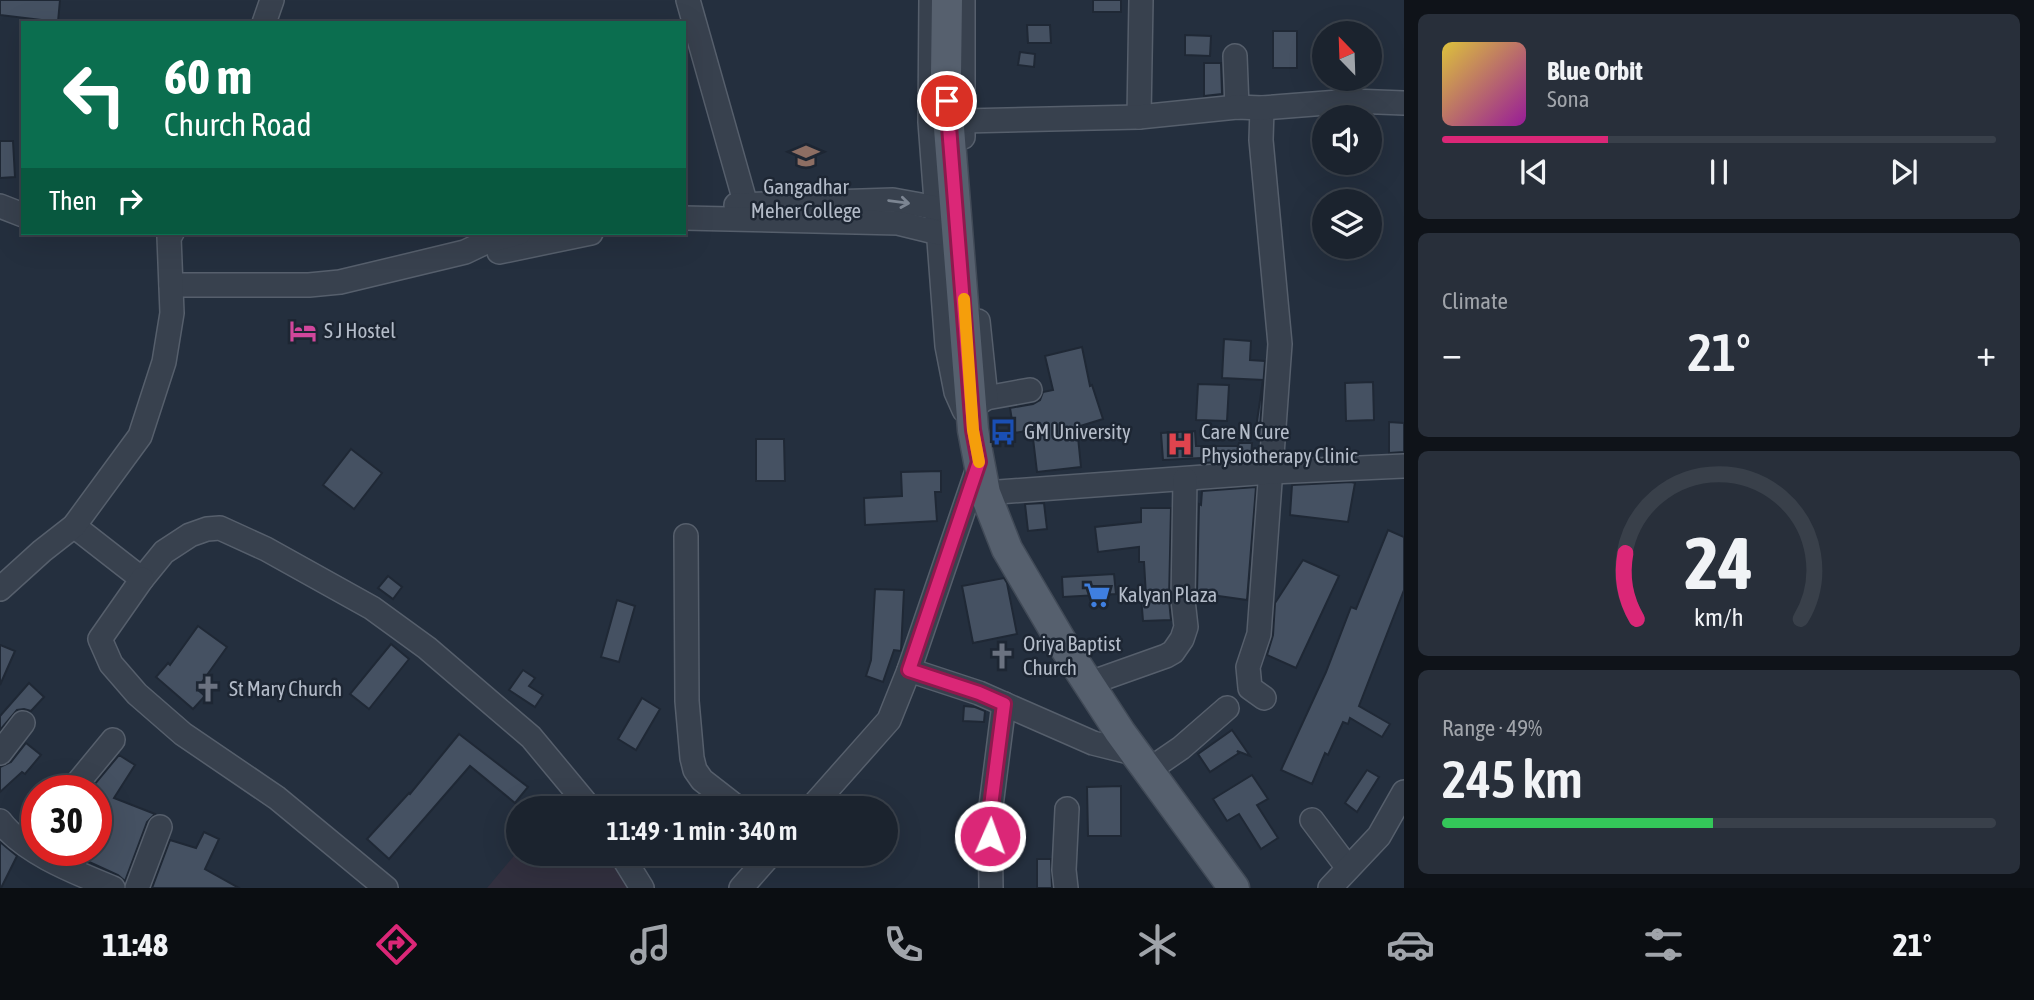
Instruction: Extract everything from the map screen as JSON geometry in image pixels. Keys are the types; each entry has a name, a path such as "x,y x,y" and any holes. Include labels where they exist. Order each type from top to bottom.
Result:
{"main road":[{"path":"947,0 946,74 949,128 979,462 985,493 1007,549 1034,597 1120,732 1234,888"}],"street":[{"path":"265,21 272,0"},
{"path":"688,0 746,205"},
{"path":"931,0 929,79 947,346 956,392 976,409"},
{"path":"963,0 964,188 976,409"},
{"path":"1139,117 1142,0"},
{"path":"1235,56 1237,107"},
{"path":"963,121 1139,117 1237,107 1262,108 1352,101 1404,103"},
{"path":"1262,108 1261,140 1280,344 1259,634 1248,667 1250,688 1264,698"},
{"path":"686,205 893,200 937,208"},
{"path":"0,206 21,214"},
{"path":"686,218 898,223 939,233"},
{"path":"0,589 74,526 140,436 164,362 172,313 168,235"},
{"path":"171,285 319,284 350,280 462,242 486,242 512,235"},
{"path":"462,242 481,254 581,235"},
{"path":"976,409 1030,390"},
{"path":"822,796 889,720 909,670 979,462"},
{"path":"985,493 1272,472 1404,466"},
{"path":"1090,683 1166,656 1173,652 1182,639 1186,627 1183,600 1185,479"},
{"path":"74,526 142,579"},
{"path":"386,888 277,798 183,733 137,694 111,664 100,639 164,552 190,535 206,529 220,528 265,549 372,608 427,648 531,737 580,796"},
{"path":"686,536 687,701 692,758 695,771 702,780 723,796"},
{"path":"909,670 979,693 1143,762 1181,748 1227,708"},
{"path":"991,888 990,814 1004,704"},
{"path":"0,753 23,723"},
{"path":"84,775 113,740"},
{"path":"1330,888 1379,836 1404,792"},
{"path":"1066,888 1064,870 1067,809"},
{"path":"1312,820 1348,868"},
{"path":"0,821 9,834 21,841"},
{"path":"136,888 160,827"},
{"path":"60,866 113,888"},
{"path":"628,866 642,888"},
{"path":"741,888 760,866"}],"shaded area":[{"path":"506,865 623,866 637,888 487,888"}],"building":[{"path":"0,0 60,0 58,21 0,15"},
{"path":"1093,0 1121,0 1121,12 1093,12"},
{"path":"1027,25 1050,25 1051,43 1028,43"},
{"path":"1273,31 1297,31 1297,68 1273,68"},
{"path":"1185,35 1211,36 1210,56 1185,55"},
{"path":"1020,52 1035,54 1034,67 1018,65"},
{"path":"1204,63 1221,63 1222,94 1204,96"},
{"path":"0,141 13,141 15,177 0,178"},
{"path":"1224,339 1251,341 1250,360 1265,361 1260,428 1256,428 1263,380 1222,378"},
{"path":"1082,347 1090,386 1092,385 1103,419 1077,427 1081,467 1037,472 1032,430 1014,433 1010,408 1033,404 1040,400 1043,392 1053,390 1045,356"},
{"path":"1373,382 1374,420 1346,421 1345,383"},
{"path":"1198,384 1229,385 1227,421 1196,420"},
{"path":"1389,422 1404,423 1404,452 1389,453"},
{"path":"1195,431 1196,446 1238,446 1239,443 1252,443 1251,459 1204,463 1201,463 1201,458 1163,460 1161,433"},
{"path":"756,439 784,439 785,481 756,481"},
{"path":"351,449 382,473 354,509 323,485"},
{"path":"941,471 941,492 935,492 937,521 865,525 864,498 902,496 901,472"},
{"path":"1355,483 1348,522 1290,515 1292,485"},
{"path":"1256,487 1247,600 1197,593 1199,504 1201,505 1202,491"},
{"path":"1044,503 1047,529 1028,531 1025,504"},
{"path":"1141,508 1171,508 1171,620 1143,621 1141,596 1146,596 1144,562 1139,562 1139,547 1098,552 1095,527 1141,522"},
{"path":"1388,530 1404,537 1404,590 1359,706 1390,724 1382,737 1350,718 1348,724 1343,722 1328,755 1325,753 1312,784 1281,770 1326,672 1351,607 1356,609"},
{"path":"1303,560 1339,576 1296,668 1267,655 1273,635 1275,603"},
{"path":"1114,574 1116,594 1063,597 1062,577"},
{"path":"388,576 402,587 393,599 378,588"},
{"path":"1004,578 1017,634 973,643 962,586"},
{"path":"875,589 904,590 901,651 894,650 883,682 866,676 871,660"},
{"path":"617,600 635,606 619,662 601,657"},
{"path":"198,626 227,647 197,689 205,696 193,709 156,677 168,663 170,665"},
{"path":"391,644 409,659 369,709 350,694"},
{"path":"0,645 15,651 0,685"},
{"path":"523,670 535,678 529,686 543,695 535,707 509,690"},
{"path":"29,683 44,697 31,711 17,710 0,730 0,716"},
{"path":"642,698 660,709 636,750 618,739"},
{"path":"964,706 985,711 984,722 963,721"},
{"path":"1232,730 1250,756 1237,751 1239,753 1210,772 1198,754"},
{"path":"459,734 528,787 521,796 506,796 470,766 389,859 367,839 410,794"},
{"path":"26,743 41,755 25,774 22,772 0,792 0,767 11,762"},
{"path":"119,755 135,765 114,798 155,814 147,822 125,881 98,866 112,866 112,775 102,775"},
{"path":"1367,770 1379,777 1357,812 1345,803"},
{"path":"1252,775 1268,799 1257,805 1278,838 1261,849 1239,814 1227,821 1213,799"},
{"path":"1121,786 1121,836 1088,836 1087,787"},
{"path":"204,832 219,839 205,869 239,888 152,888 170,840 196,848"},
{"path":"0,842 17,856 1,888 0,888"},
{"path":"1037,859 1051,859 1052,888 1037,888"}],"slow traffic":[{"path":"964,299 973,430 979,462"}],"place":[{"name":"Gangadhar Meher College","path":"806,156"},
{"name":"S J Hostel","path":"303,331"},
{"name":"GM University","path":"1003,432"},
{"name":"Care N Cure Physiotherapy Clinic","path":"1180,444"},
{"name":"Kalyan Plaza","path":"1097,595"},
{"name":"Oriya Baptist Church","path":"1002,656"},
{"name":"St Mary Church","path":"208,689"}],"route":[{"path":"947,101 973,430 979,462 909,670 1004,704 990,814 990,836"}]}
